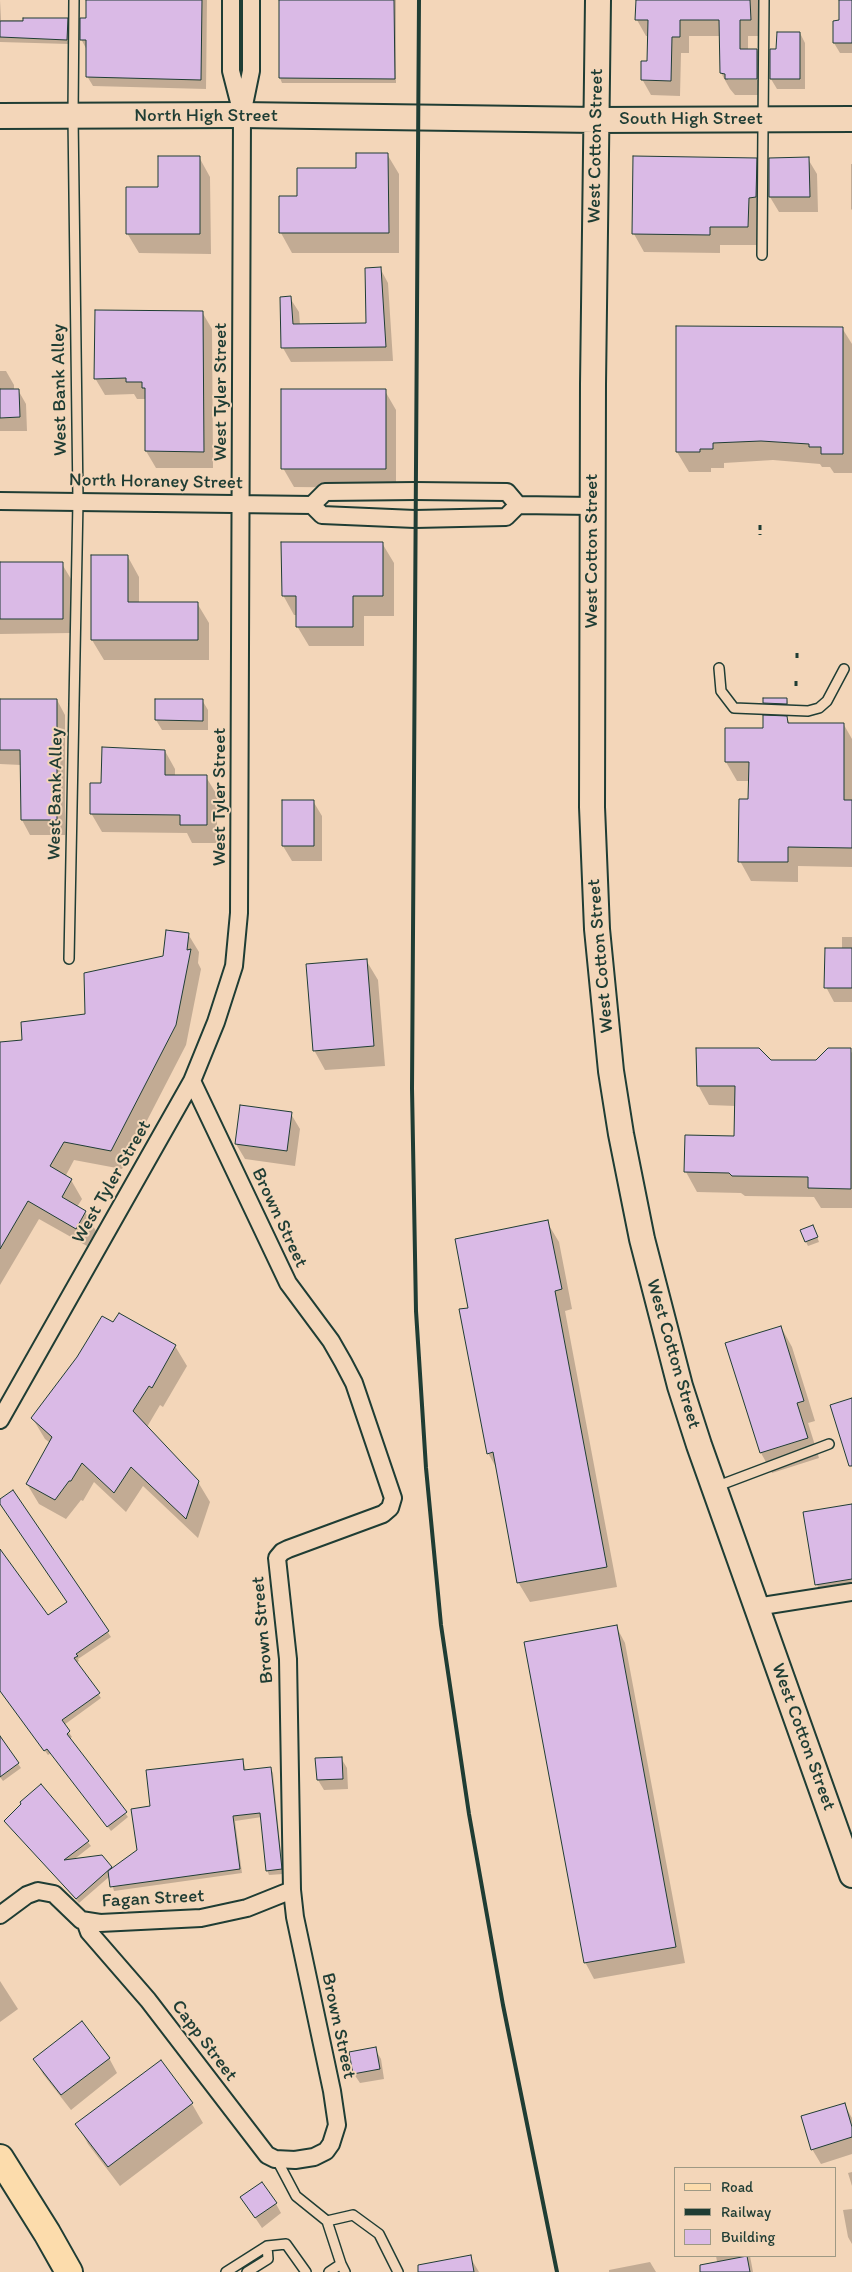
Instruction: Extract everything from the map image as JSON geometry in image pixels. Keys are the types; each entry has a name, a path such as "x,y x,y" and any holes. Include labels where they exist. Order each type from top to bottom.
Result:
{"main road":[{"name":"West Cotton Street","path":"598,0 592,836 597,929 606,1025 621,1134 648,1269 680,1386 756,1607 852,1875"},
{"name":"North High Street","path":"0,116 242,115 411,117"},
{"name":"South High Street","path":"411,117 596,120 852,119"},
{"path":"0,2158 42,2224 68,2272"}],"street":[{"name":"West Tyler Street","path":"231,0 231,71 242,115"},
{"name":"West Tyler Street","path":"0,1420 192,1081 226,994 234,966 238,937 242,115 251,71 251,0"},
{"path":"312,505 325,492 416,491 506,492 518,505 593,506"},
{"name":"North Horaney Street","path":"0,501 241,502 312,505 322,515 415,519 506,517 518,505"},
{"name":"Brown Street","path":"192,1081 288,1283 331,1341 344,1362 354,1383 393,1498 390,1508 383,1514 288,1549 277,1558 288,1660 292,1890 298,1935 332,2091 337,2125 333,2140 326,2151 306,2159 276,2160"},
{"path":"756,1607 852,1592"},
{"name":"Fagan Street","path":"0,1915 26,1895 43,1891 60,1898 77,1917 85,1921 100,1923 201,1918 247,1908 292,1890"},
{"name":"Capp Street","path":"85,1921 89,1932 148,2000 260,2148 276,2160"}],"lane":[{"name":"West Bank Alley","path":"70,959 78,501 73,116 74,0"},
{"path":"762,255 764,0"},
{"path":"719,668 721,691 727,702 734,708 808,711 819,708 827,701 844,669"},
{"path":"714,1487 829,1444"},
{"path":"276,2160 296,2196 327,2221 343,2268 329,2272"},
{"path":"327,2221 353,2215 379,2234 398,2272"},
{"path":"226,2272 267,2246 286,2244 306,2272"},
{"path":"247,2272 268,2259 267,2246"}],"path":[{"path":"760,525 760,535"},
{"path":"797,652 797,658"},
{"path":"796,681 796,687"}],"building":[{"path":"86,0 202,0 201,80 86,77 86,40 80,40 80,18 86,18"},
{"path":"279,0 394,0 395,79 279,78"},
{"path":"636,0 750,0 751,20 740,20 740,49 757,49 757,79 725,79 725,74 720,73 719,20 680,20 680,37 672,37 671,81 641,80 641,61 647,61 648,20 635,20"},
{"path":"839,0 852,0 852,43 833,43 833,21 839,20"},
{"path":"23,18 68,18 67,40 0,37 0,21 23,21"},
{"path":"777,32 800,32 800,79 770,79 770,49 776,49"},
{"path":"356,153 388,153 389,233 279,233 279,196 297,196 297,168 356,168"},
{"path":"158,156 200,156 200,234 126,234 126,187 158,187"},
{"path":"633,156 757,158 756,197 749,198 748,227 710,227 710,235 632,234"},
{"path":"809,157 810,197 769,197 769,158"},
{"path":"381,267 386,347 281,348 280,297 291,296 293,324 366,323 365,268"},
{"path":"95,310 203,311 204,452 145,451 145,388 142,388 142,382 126,382 126,378 94,379"},
{"path":"676,326 843,327 843,454 821,454 821,447 809,447 809,444 761,441 713,443 713,449 700,449 700,452 676,452"},
{"path":"0,389 19,389 20,417 0,418"},
{"path":"281,389 386,389 386,469 281,469"},
{"path":"281,542 383,542 383,596 353,596 353,627 296,627 296,596 282,596"},
{"path":"91,555 128,555 128,602 198,602 198,640 91,640"},
{"path":"0,562 63,562 63,619 0,619"},
{"path":"763,698 787,698 787,704 763,703"},
{"path":"0,699 57,699 57,820 21,820 20,750 0,750"},
{"path":"155,699 203,699 203,721 155,720"},
{"path":"763,715 787,716 788,723 844,723 844,800 852,800 852,848 788,847 788,862 738,862 739,799 748,799 749,762 725,762 725,728 763,728"},
{"path":"102,747 165,750 165,775 207,775 207,825 180,825 180,815 90,814 90,783 101,783"},
{"path":"282,800 314,800 314,846 282,846"},
{"path":"166,930 189,933 187,950 191,949 176,1025 111,1151 64,1142 50,1166 72,1179 62,1197 86,1211 76,1229 28,1201 0,1249 0,1042 22,1040 21,1022 85,1014 84,973 163,956"},
{"path":"825,948 852,948 852,988 824,988"},
{"path":"367,959 374,1046 313,1051 306,964"},
{"path":"696,1048 759,1048 771,1060 816,1060 828,1048 851,1048 851,1189 808,1188 808,1177 732,1176 729,1173 684,1172 685,1135 734,1136 735,1086 697,1086"},
{"path":"240,1105 292,1112 287,1151 235,1144"},
{"path":"548,1220 562,1289 555,1291 607,1567 517,1583 493,1452 487,1454 459,1309 468,1308 455,1239"},
{"path":"813,1225 818,1237 805,1242 800,1230"},
{"path":"119,1313 176,1345 152,1388 149,1386 133,1411 199,1481 186,1519 131,1467 114,1493 82,1463 71,1481 69,1481 55,1500 26,1484 52,1437 31,1418 77,1357 102,1316 113,1322"},
{"path":"781,1326 804,1401 797,1403 808,1438 760,1453 725,1343"},
{"path":"852,1398 852,1466 849,1466 830,1405"},
{"path":"13,1490 109,1631 76,1654 78,1656 74,1658 100,1693 62,1720 70,1731 67,1734 127,1812 107,1827 47,1749 44,1751 0,1691 0,1549 48,1615 67,1602 0,1504 0,1499"},
{"path":"852,1504 852,1579 815,1585 803,1512"},
{"path":"617,1625 676,1947 584,1963 524,1642"},
{"path":"0,1736 19,1763 0,1777"},
{"path":"342,1757 343,1779 317,1780 315,1758"},
{"path":"243,1759 244,1770 271,1767 282,1869 266,1871 260,1813 233,1816 240,1869 110,1887 108,1871 137,1850 131,1809 150,1806 146,1770"},
{"path":"41,1784 89,1841 64,1860 102,1855 112,1867 76,1899 4,1821 21,1804 20,1802"},
{"path":"82,2021 110,2058 61,2095 33,2059"},
{"path":"376,2047 380,2069 353,2074 349,2052"},
{"path":"161,2060 193,2103 108,2167 75,2124"},
{"path":"845,2103 852,2127 852,2137 811,2150 801,2116"},
{"path":"262,2182 277,2203 255,2218 240,2197"},
{"path":"471,2255 474,2272 418,2272 418,2265"},
{"path":"747,2257 750,2272 700,2272 700,2265"}],"railway":[{"path":"419,0 412,1088 416,1311 426,1468 441,1625 469,1814 503,2005 557,2272"}]}
